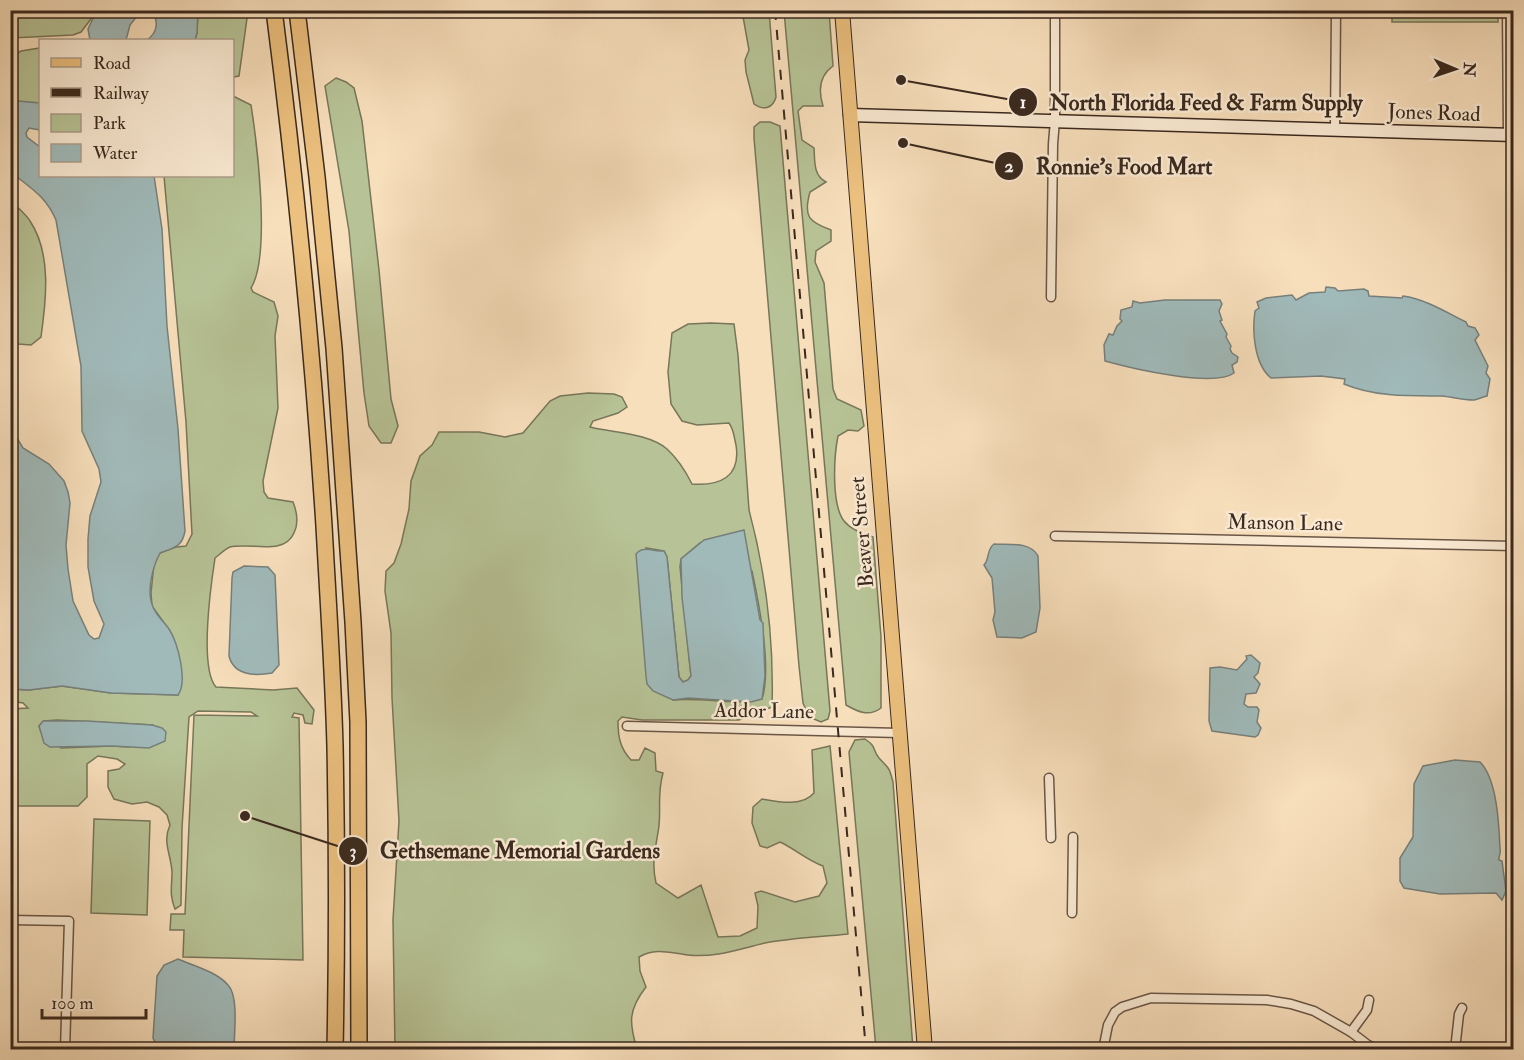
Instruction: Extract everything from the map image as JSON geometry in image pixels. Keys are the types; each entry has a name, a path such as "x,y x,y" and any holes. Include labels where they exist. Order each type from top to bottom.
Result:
{"highway":[{"path":"274,10 302,244 319,448 335,744 335,1050"},
{"path":"297,10 334,348 353,622 358,722 361,1050"},
{"path":"328,1050 328,1028 336,996"}],"main road":[{"name":"Beaver Street","path":"842,10 925,1050"}],"street":[{"path":"1051,297 1055,120 1054,10"},
{"path":"1335,128 1336,10"},
{"path":"1506,10 1511,135"},
{"name":"Jones Road","path":"850,115 1511,135"},
{"name":"Manson Lane","path":"1055,536 1514,546"},
{"name":"Addor Lane","path":"627,726 899,733"},
{"path":"1049,778 1051,838"},
{"path":"1072,837 1072,913"},
{"path":"10,920 69,921 65,1050"},
{"path":"1103,1050 1108,1025 1115,1012 1122,1007 1151,998 1267,1000 1291,1004 1314,1011 1379,1050"},
{"path":"1351,1032 1367,1010 1369,1000"},
{"path":"1455,1050 1459,1014 1462,1008"}],"green space":[{"path":"10,11 97,11 81,32 73,35 11,38"},
{"path":"198,11 248,11 239,76 234,77 234,39 195,39"},
{"path":"742,11 769,11 776,97 773,104 768,107 754,104 746,72 745,60 749,50"},
{"path":"784,11 829,11 833,66 822,79 820,94 823,106 803,106 798,111 802,140 814,148 817,172 826,182 810,192 807,207 813,221 831,230 831,241 816,251 815,262 824,283 833,389 837,399 861,410 864,426 858,431 848,430 838,436 835,455 835,492 844,521 861,533 873,537 881,637 881,708 868,713 846,705"},
{"path":"1392,11 1498,11 1498,22 1392,22"},
{"path":"39,48 39,103 11,103 11,57 21,51"},
{"path":"336,78 354,88 362,121 391,399 398,426 391,443 381,443 369,426 364,393 349,231 325,86"},
{"path":"234,96 251,105 259,171 260,251 257,273 251,288 253,292 274,302 278,316 275,336 278,408 263,481 264,492 268,498 293,502 297,521 294,533 283,544 266,547 230,547 215,558 208,625 208,662 216,687 273,690 297,688 314,710 312,724 305,723 303,715 294,713 292,717 299,718 303,960 183,957 184,930 170,930 171,914 185,914 194,715 257,716 251,712 198,711 189,717 182,828 181,905 175,909 171,895 172,872 167,843 170,825 167,815 159,807 147,802 132,804 114,799 108,787 108,771 119,769 125,764 117,759 98,756 87,764 87,797 78,806 11,806 10,759 14,748 11,742 11,709 28,708 23,703 11,701 11,689 29,690 62,686 111,693 178,695 170,631 152,606 151,593 154,564 160,553 186,546 192,534 186,422 164,177 234,177","holes":["57,720 152,725 129,747 61,748 41,732 39,726 44,721"]},
{"path":"760,122 770,122 780,126 830,711 828,719 821,722 809,717 803,703 799,666 754,138 754,127"},
{"path":"11,201 30,221 42,248 46,293 41,337 31,345 18,344 11,339"},
{"path":"688,324 734,324 749,510 768,608 772,657 772,707 739,720 642,720 622,717 618,721 620,742 631,760 639,760 645,748 655,753 656,771 663,773 654,861 656,883 678,898 701,885 718,937 740,936 757,928 758,906 755,893 761,891 795,902 819,896 827,883 823,866 780,842 767,848 760,846 752,823 753,807 762,799 797,802 809,797 814,793 812,750 830,746 848,934 775,941 708,955 657,951 639,957 640,971 646,987 633,1010 632,1032 637,1049 395,1049 393,920 399,821 391,633 385,591 386,571 394,563 401,544 409,509 411,481 420,456 432,445 439,432 479,432 505,437 523,433 550,401 560,396 588,393 614,394 622,397 627,407 618,413 593,421 590,427 641,437 659,444 675,457 692,484 720,481 732,472 737,456 734,434 729,423 697,425 682,421 671,404 668,372 672,333","holes":["700,543 752,571 765,654 766,671 762,699 740,702 673,700 646,548 664,551 667,557 679,677 683,682 691,676 681,559"]},
{"path":"865,739 888,768 893,782 913,1049 876,1049 849,752 855,740"},
{"path":"94,819 150,821 147,915 91,913"}],"water":[{"path":"97,10 141,10 130,25 126,39 90,39 88,29"},
{"path":"153,11 198,11 195,39 148,39 156,27"},
{"path":"18,101 39,103 39,130 29,128 26,133 27,137 39,146 39,177 154,177 162,229 167,326 178,429 185,531 180,543 160,553 153,572 150,594 154,610 169,629 176,643 182,672 181,689 178,695 111,693 62,686 29,690 11,689 11,428 23,448 49,464 64,481 70,503 66,545 73,601 89,635 94,639 99,638 104,624 94,601 88,567 90,516 101,482 99,469 82,431 81,366 56,220 42,198 11,172 11,103"},
{"path":"1326,287 1335,288 1338,291 1364,289 1368,291 1369,296 1402,298 1403,296 1419,300 1475,328 1479,335 1475,340 1488,366 1486,373 1490,379 1487,396 1466,400 1442,396 1392,395 1344,384 1345,379 1321,376 1271,378 1261,364 1254,337 1255,311 1259,308 1257,302 1266,298 1292,295 1296,300 1309,293 1325,292"},
{"path":"1165,300 1220,300 1222,304 1219,311 1222,320 1220,321 1227,334 1232,353 1238,357 1237,362 1232,365 1234,373 1224,377 1191,378 1105,361 1104,345 1109,334 1113,335 1122,321 1120,319 1121,310 1132,307 1133,301 1140,303"},
{"path":"744,530 760,620 763,623 765,676 762,699 751,702 688,698 673,700 653,691 647,684 646,676 636,554 642,550 664,551 667,557 679,677 683,682 691,676 682,597 681,559 704,540"},
{"path":"994,544 1025,546 1038,556 1040,608 1036,632 1022,638 997,637 993,620 995,612 992,578 984,565"},
{"path":"244,566 268,567 275,575 279,665 272,673 252,674 240,671 235,668 229,656 233,572"},
{"path":"1251,655 1260,663 1258,673 1254,677 1260,684 1256,693 1246,694 1244,704 1248,707 1257,707 1259,710 1257,722 1261,728 1258,735 1255,737 1212,731 1209,721 1210,668 1237,670 1247,659 1246,656"},
{"path":"43,721 152,725 166,732 165,741 149,748 50,747 44,743 39,726"},
{"path":"1455,760 1480,762 1494,790 1498,815 1499,860 1502,861 1506,891 1502,900 1496,893 1440,894 1404,888 1400,881 1400,858 1413,837 1414,784 1423,766"},
{"path":"178,959 218,976 228,985 235,1006 234,1049 155,1049 156,1044 153,1038 157,976 164,965"}],"railway":[{"path":"775,10 866,1050"}],"place":[{"name":"North Florida Feed & Farm Supply","path":"901,80"},
{"name":"Ronnie's Food Mart","path":"903,143"},
{"name":"Gethsemane Memorial Gardens","path":"245,816"}]}
